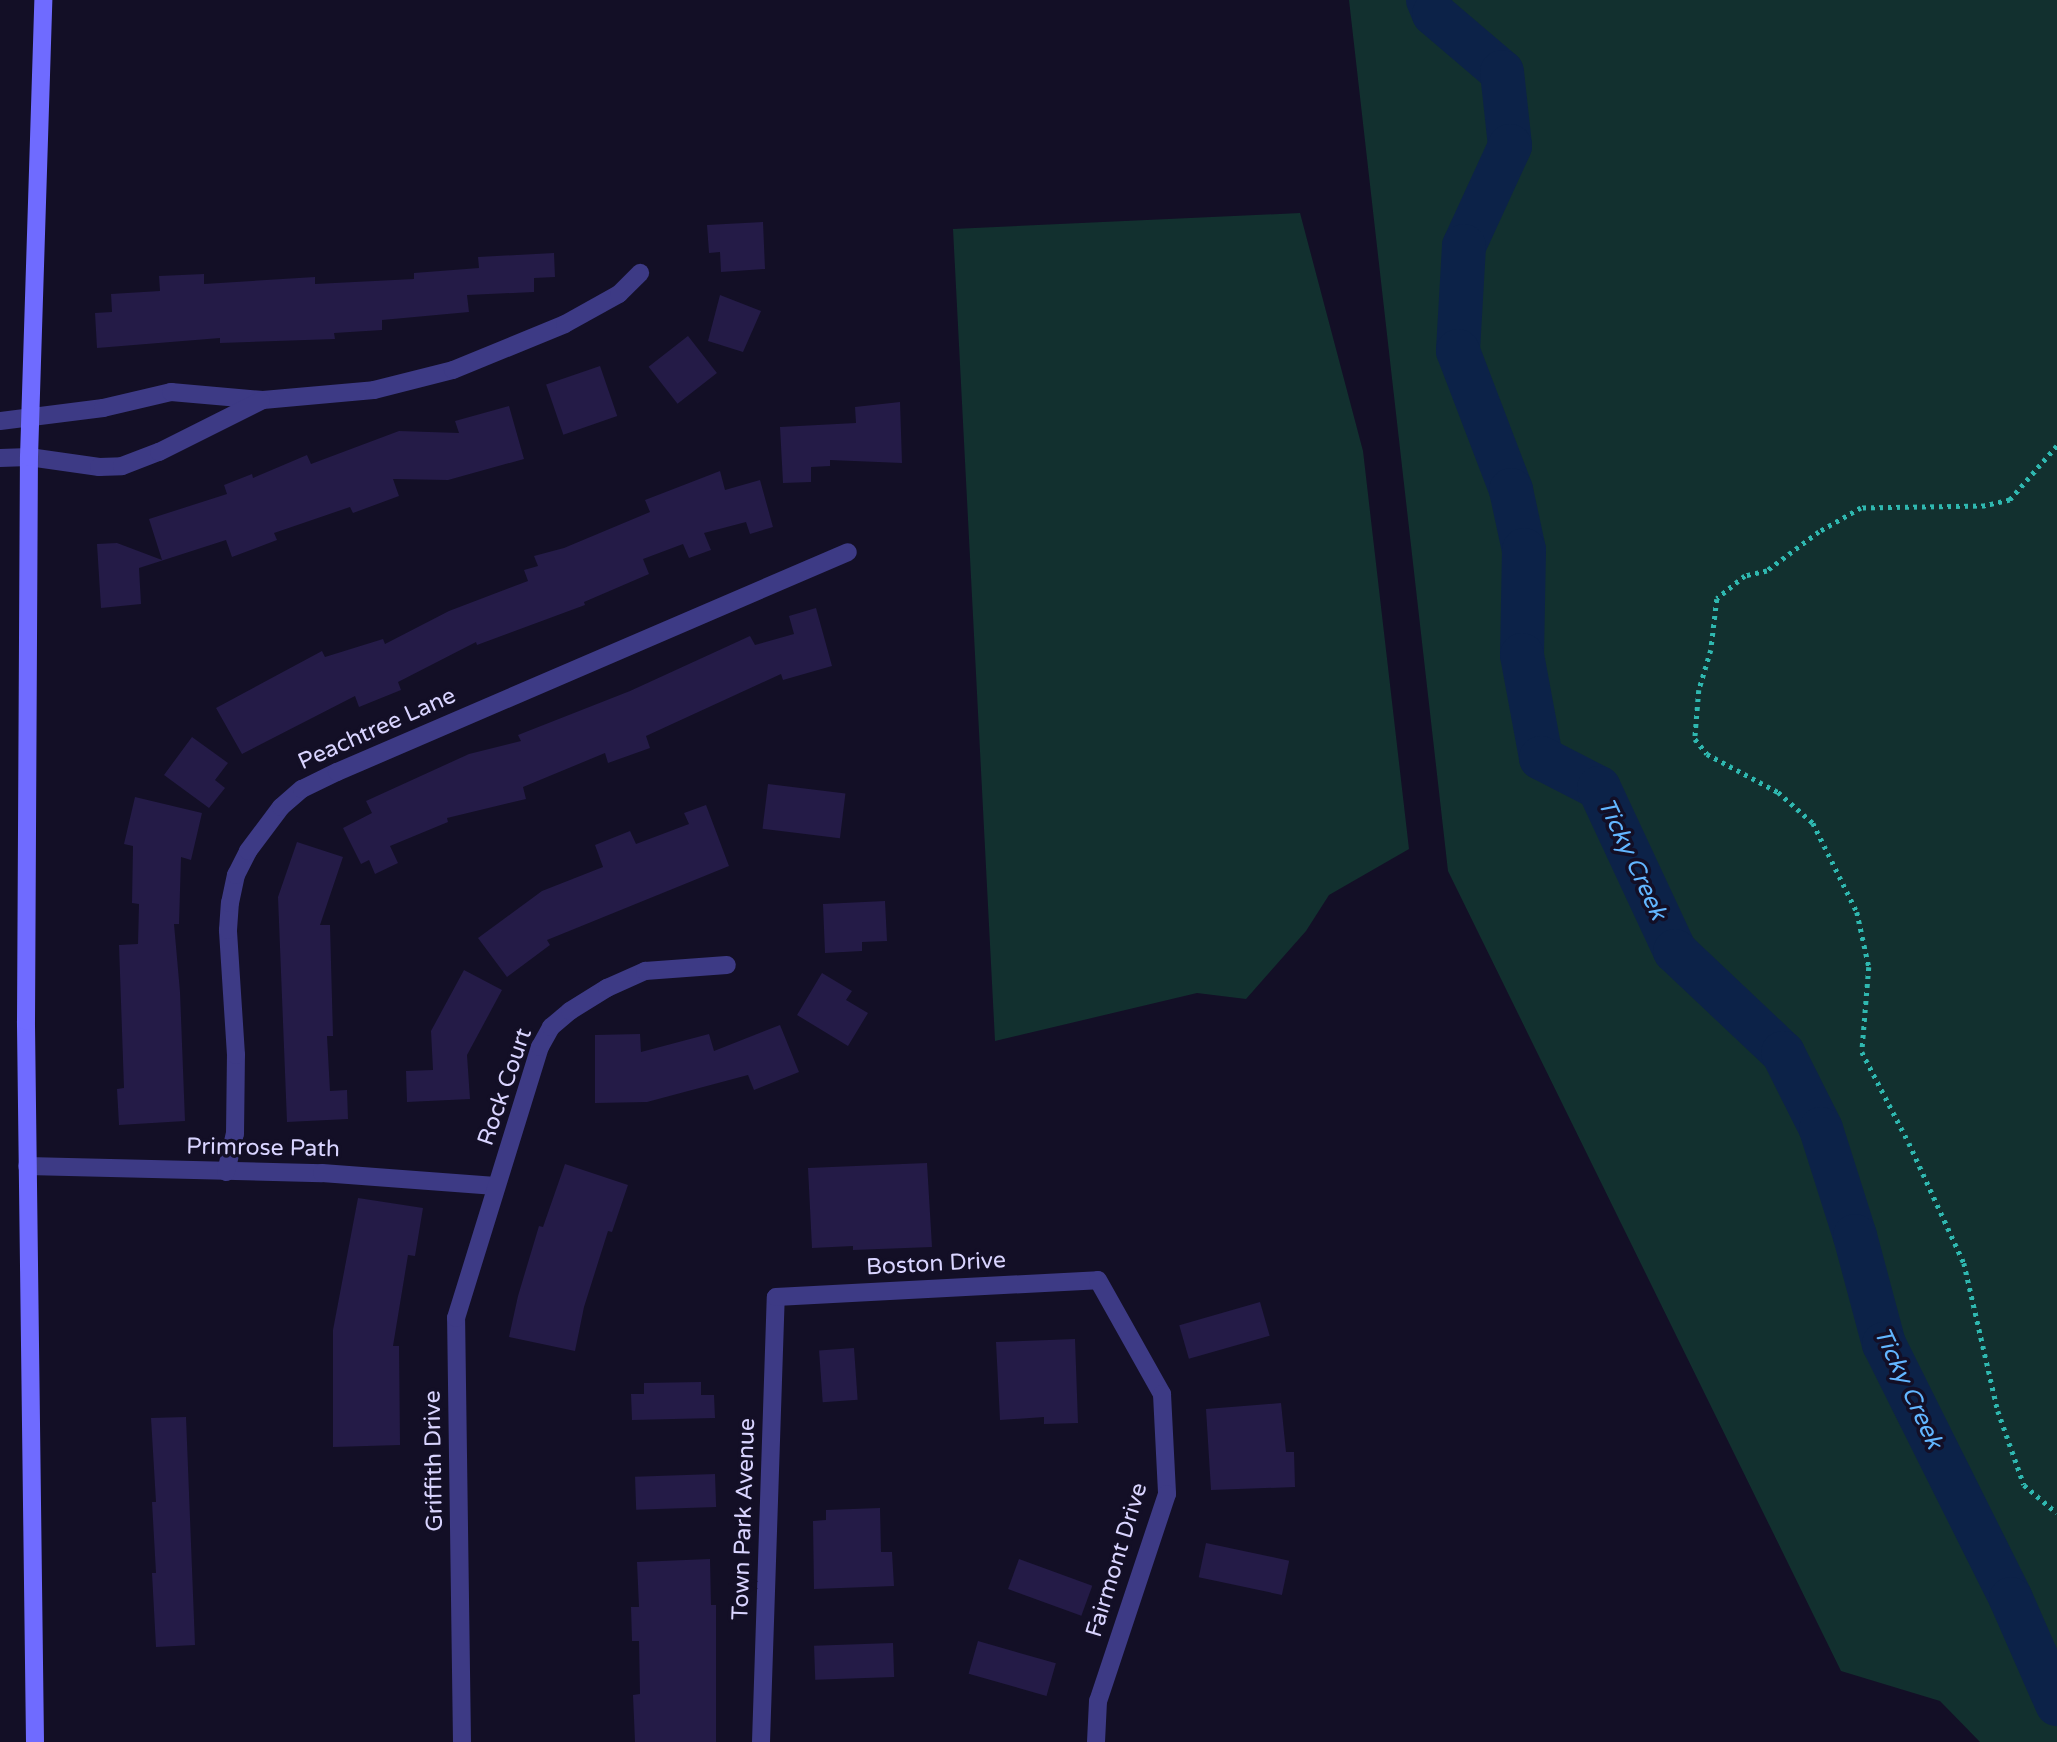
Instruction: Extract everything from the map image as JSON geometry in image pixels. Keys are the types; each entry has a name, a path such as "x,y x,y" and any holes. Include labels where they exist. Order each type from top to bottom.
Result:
{"main road":[{"path":"35,1742 27,1166 29,457 43,0"}],"street":[{"path":"0,421 103,408 171,393 263,401 374,390 453,370 565,324 618,293 640,273"},
{"path":"0,458 29,457 99,467 122,466 159,452 263,401"},
{"name":"Peachtree Lane","path":"226,1172 235,1134 236,1055 228,930 230,903 236,875 248,851 281,807 302,789 337,772 848,552"},
{"name":"Rock Court","path":"496,1186 540,1047 551,1027 570,1011 607,988 645,971 727,965"},
{"name":"Primrose Path","path":"27,1166 322,1173 496,1186"},
{"name":"Griffith Drive","path":"462,1742 456,1318 496,1186"},
{"name":"Boston Drive","path":"776,1297 1098,1280"},
{"name":"Fairmont Drive","path":"1096,1742 1098,1701 1167,1494 1162,1394 1098,1280"},
{"name":"Town Park Avenue","path":"761,1742 776,1297"}],"path":[{"path":"2057,446 2010,500 1985,506 1861,508 1819,532 1767,571 1745,576 1717,598 1711,650 1699,690 1695,739 1707,754 1778,792 1814,823 1857,912 1869,967 1862,1052 1964,1263 1998,1411 2024,1485 2057,1513"}],"green space":[{"path":"1349,0 2057,0 2057,1742 1980,1742 1940,1701 1841,1671 1448,871"},
{"path":"1300,213 1363,451 1409,849 1329,895 1306,931 1246,999 1197,993 995,1041 953,229"}],"building":[{"path":"763,222 765,269 721,272 720,252 709,253 707,225"},
{"path":"554,253 555,277 534,278 534,292 467,295 469,312 382,320 382,330 334,333 335,339 220,343 220,338 97,348 95,313 112,312 111,294 160,291 159,276 204,274 204,284 315,277 315,284 414,279 414,273 479,268 478,257"},
{"path":"720,295 761,311 743,352 708,341"},
{"path":"688,336 717,373 678,404 649,367"},
{"path":"600,366 617,416 563,435 546,385"},
{"path":"900,402 902,463 830,460 830,466 811,467 811,482 783,483 780,427 856,423 855,407"},
{"path":"509,406 524,459 448,480 393,479 399,496 353,513 350,507 274,533 277,540 232,557 226,540 139,568 141,604 101,608 97,544 117,543 162,560 149,519 227,494 224,485 252,474 253,478 307,455 311,464 399,431 459,433 455,421"},
{"path":"720,471 725,490 760,480 773,527 750,534 746,522 704,533 711,550 689,558 683,544 643,559 649,574 584,602 585,605 477,645 476,642 398,682 401,690 359,707 355,696 242,754 216,708 322,651 325,657 383,639 385,644 449,611 528,581 524,570 538,566 534,556 564,548 650,512 645,500"},
{"path":"816,608 832,666 783,680 781,674 646,736 650,748 608,763 605,753 523,787 526,799 447,818 448,822 390,846 398,863 375,874 369,860 361,864 343,828 372,813 366,801 469,754 521,741 518,735 630,691 750,636 755,645 794,634 789,616"},
{"path":"192,737 228,763 215,780 225,788 209,808 164,775"},
{"path":"768,784 845,794 840,838 763,829"},
{"path":"135,797 202,813 191,860 181,857 179,924 174,924 180,992 185,1121 119,1125 117,1089 124,1088 119,945 138,944 139,904 132,903 133,846 124,844"},
{"path":"706,805 729,866 547,940 550,945 507,977 478,938 542,891 603,867 595,845 630,831 636,844 689,824 684,813"},
{"path":"297,842 343,857 320,925 330,925 333,1036 327,1036 330,1091 347,1090 348,1119 287,1122 278,897"},
{"path":"885,901 887,941 862,942 862,951 825,953 823,904"},
{"path":"464,970 502,990 467,1055 470,1099 407,1102 406,1071 433,1070 431,1031"},
{"path":"822,973 852,991 846,1000 868,1013 848,1046 797,1015"},
{"path":"780,1025 799,1072 754,1090 748,1075 647,1102 595,1103 595,1035 640,1034 641,1052 709,1034 714,1051"},
{"path":"927,1163 932,1247 853,1250 853,1246 812,1248 808,1168"},
{"path":"565,1164 628,1185 612,1232 608,1231 584,1307 575,1351 509,1337 539,1226 543,1227"},
{"path":"358,1198 423,1208 415,1256 408,1255 393,1346 399,1346 400,1445 333,1447 333,1330"},
{"path":"1260,1302 1270,1336 1189,1359 1179,1325"},
{"path":"1075,1339 1078,1423 1044,1424 1044,1417 1000,1420 996,1342"},
{"path":"854,1348 858,1400 823,1402 819,1350"},
{"path":"701,1382 701,1395 714,1395 715,1418 632,1420 631,1394 644,1394 644,1383"},
{"path":"1281,1403 1286,1452 1294,1452 1295,1487 1211,1490 1206,1409"},
{"path":"186,1417 195,1645 156,1647 152,1502 156,1502 151,1418"},
{"path":"715,1474 716,1507 636,1510 635,1477"},
{"path":"880,1508 881,1552 892,1552 894,1586 814,1589 813,1521 826,1520 826,1510"},
{"path":"1206,1543 1289,1561 1282,1595 1199,1577"},
{"path":"710,1559 711,1605 716,1605 716,1742 635,1742 633,1695 640,1694 639,1641 632,1641 631,1607 639,1607 637,1562"},
{"path":"1019,1559 1092,1586 1081,1616 1008,1589"},
{"path":"978,1641 1056,1663 1046,1696 969,1674"},
{"path":"893,1643 894,1677 815,1680 814,1646"}],"waterway":[{"name":"Ticky Creek","path":"1428,0 1434,14 1502,72 1510,146 1464,246 1458,351 1511,490 1524,550 1522,655 1541,758 1599,788 1675,951 1783,1053 1821,1129 1855,1236 1884,1344 2011,1599 2057,1704"}]}
